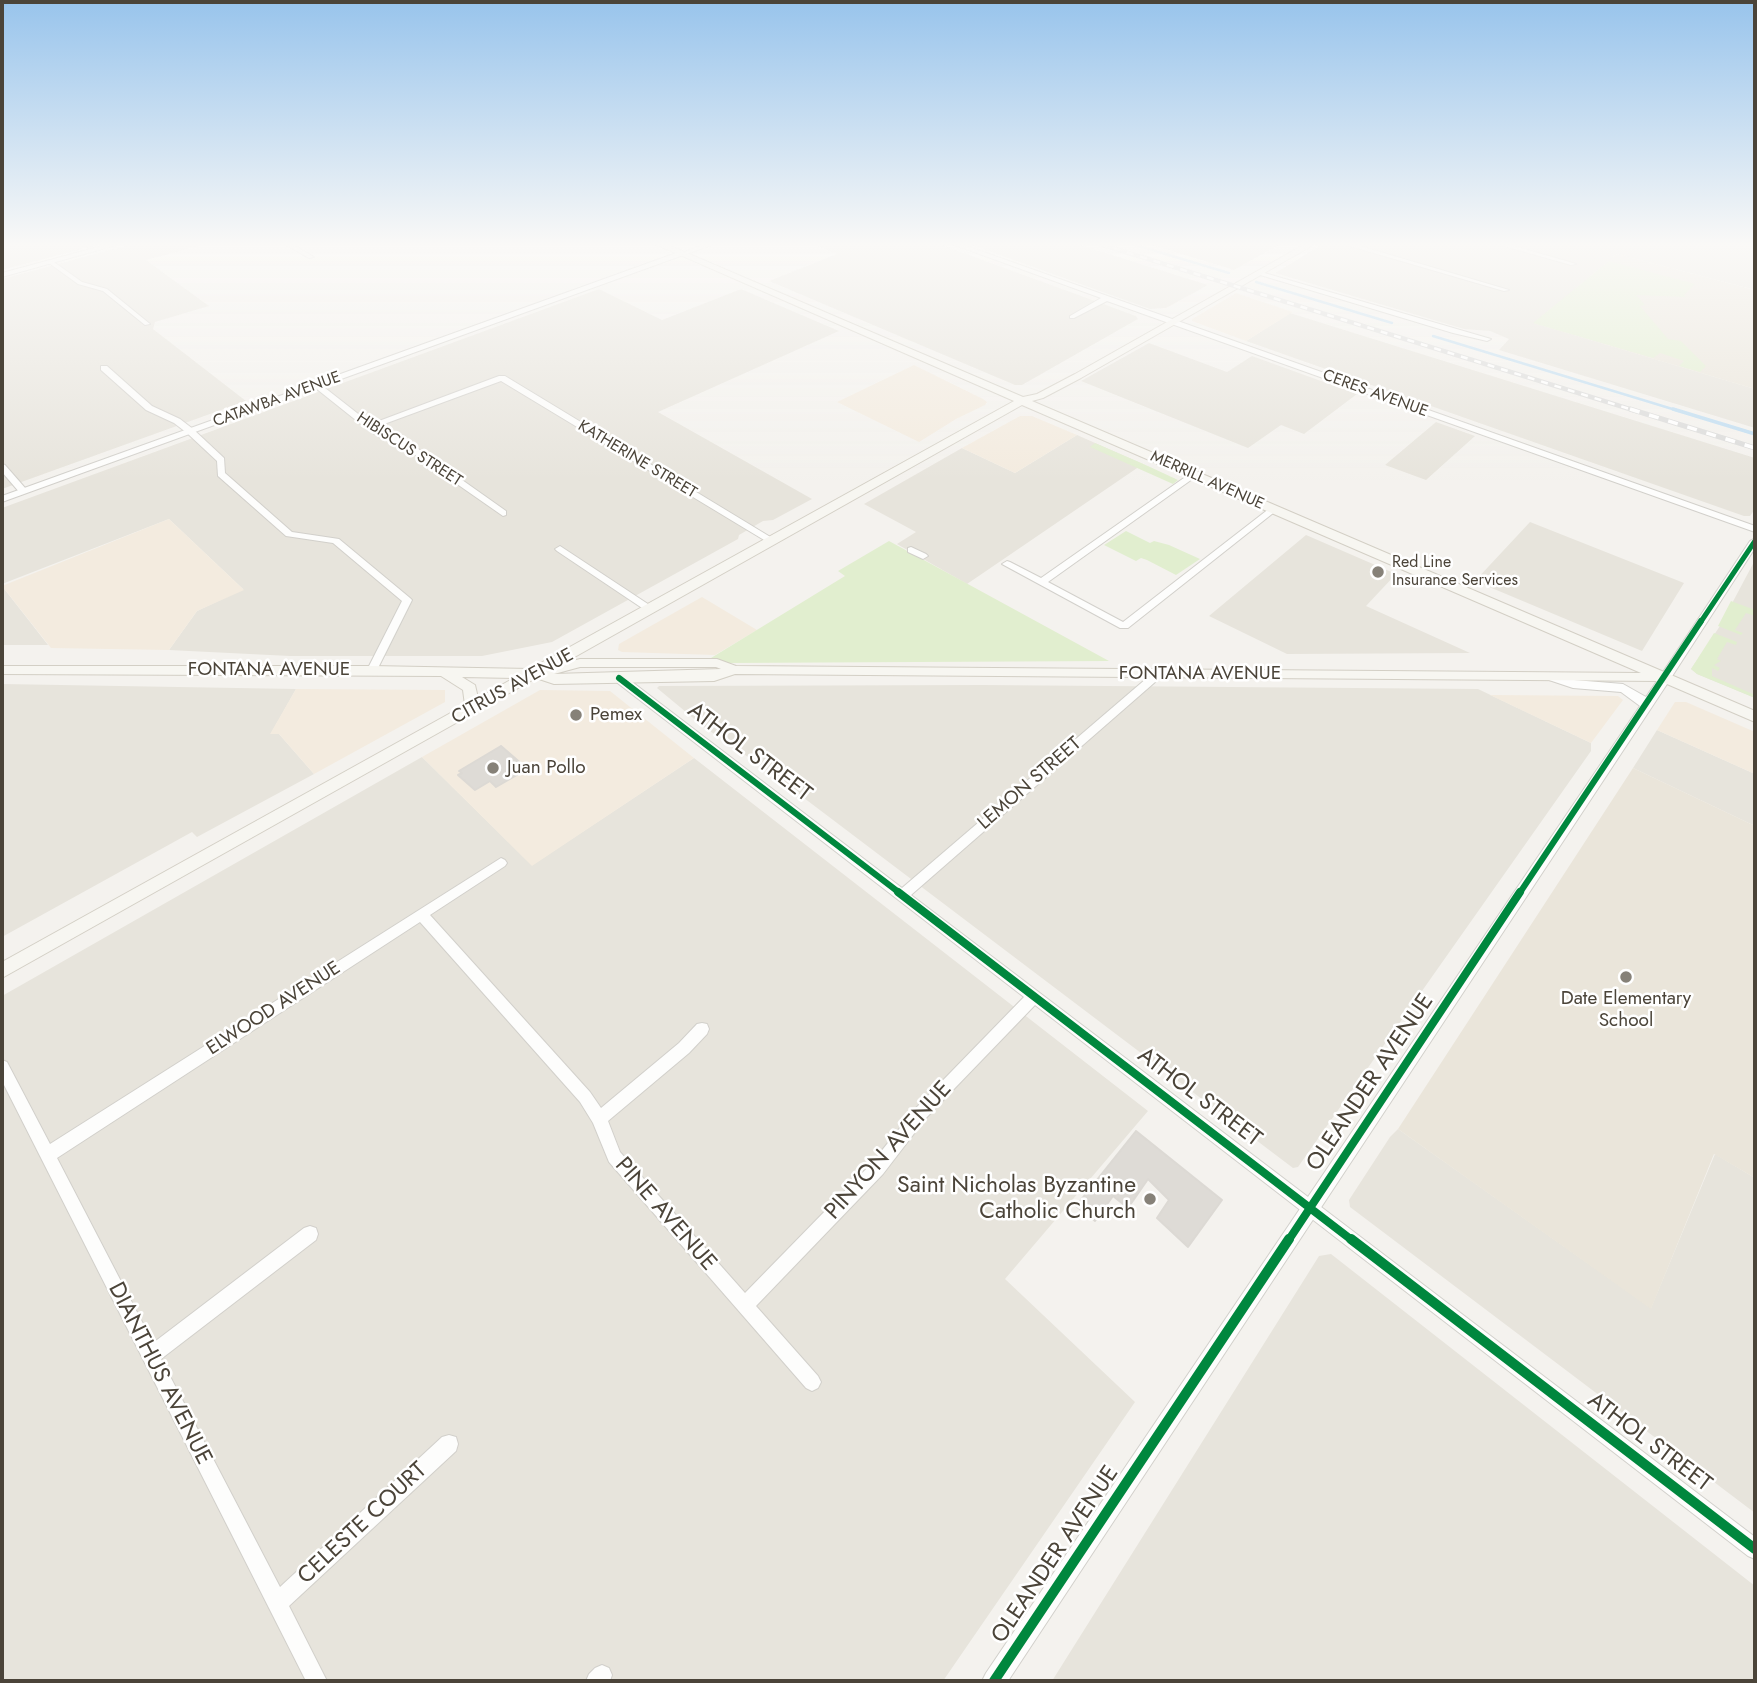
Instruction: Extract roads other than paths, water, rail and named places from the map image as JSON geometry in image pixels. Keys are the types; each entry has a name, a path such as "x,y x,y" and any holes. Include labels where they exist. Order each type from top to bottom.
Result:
{"main road":[{"name":"MERRILL AVENUE","path":"842,323 1755,717"},
{"name":"CITRUS AVENUE","path":"1023,400 1029,392 1153,323"},
{"name":"CITRUS AVENUE","path":"2,971 1023,400 1040,396 1171,323"},
{"path":"599,639 619,671"},
{"name":"FONTANA AVENUE","path":"2,670 372,670 537,674 554,679 619,671 714,676 735,670 1665,678"},
{"path":"444,672 470,688 473,709"}],"street":[{"name":"CATAWBA AVENUE","path":"2,499 492,323"},
{"name":"CERES AVENUE","path":"1174,323 1755,529"},
{"path":"1424,323 1487,338"},
{"path":"104,368 149,408 177,421 190,431 221,460 221,474 289,534 336,541 407,600 372,670"},
{"name":"KATHERINE STREET","path":"370,427 502,378 772,541"},
{"name":"HIBISCUS STREET","path":"317,386 370,427 382,435 404,443 503,513"},
{"path":"2,467 23,491"},
{"path":"1041,582 1194,475"},
{"path":"1007,564 1124,626 1273,510"},
{"name":"OLEANDER AVENUE","path":"994,1681 1755,541"},
{"path":"559,549 651,610"},
{"path":"911,550 923,556"},
{"name":"ATHOL STREET","path":"619,671 902,895 1755,1549"},
{"name":"LEMON STREET","path":"902,895 1158,674"},
{"path":"1553,677 1573,684 1623,688 1647,705"},
{"name":"ELWOOD AVENUE","path":"47,1155 501,863"},
{"name":"PINE AVENUE","path":"421,914 585,1097 599,1119 614,1157 812,1382"},
{"name":"PINYON AVENUE","path":"744,1306 877,1169 926,1108 1034,996"},
{"path":"599,1119 684,1048 702,1029"},
{"name":"DIANTHUS AVENUE","path":"2,1067 317,1681"},
{"path":"151,1356 310,1234"},
{"name":"CELESTE COURT","path":"276,1604 449,1444"}],"waterway":[{"path":"1433,336 1679,411"},
{"path":"1673,409 1755,434"}],"railway":[{"path":"1352,323 1636,411"},
{"path":"1630,409 1755,448"}],"place":[{"name":"Red Line Insurance Services","path":"1378,572"},
{"name":"Pemex","path":"576,715"},
{"name":"Juan Pollo","path":"493,768"},
{"name":"Date Elementary School","path":"1626,977"},
{"name":"Saint Nicholas Byzantine Catholic Church","path":"1150,1199"}]}
